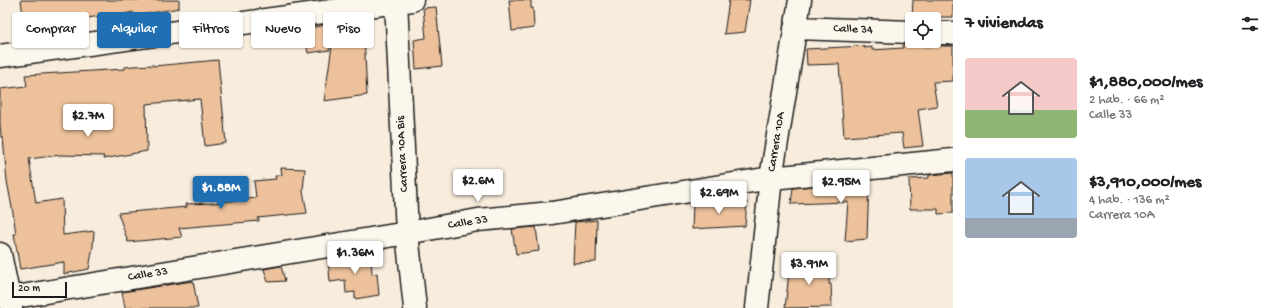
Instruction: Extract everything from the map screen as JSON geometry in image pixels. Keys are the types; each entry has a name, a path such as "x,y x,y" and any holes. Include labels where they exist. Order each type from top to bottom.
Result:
{"street":[{"name":"Carrera 10A","path":"757,308 771,178 800,0"},
{"path":"0,56 402,1"},
{"name":"Carrera 10A Bis","path":"402,1 407,233 415,308"},
{"name":"Calle 34","path":"795,28 905,32"},
{"path":"941,33 953,33"},
{"name":"Calle 33","path":"10,303 478,220 552,214 771,178 953,160"},
{"path":"0,254 10,303"}],"building":[{"path":"21,0 179,0 179,8 156,12 97,12 97,17 89,18 89,12 22,12"},
{"path":"509,0 531,0 534,28 512,31"},
{"path":"729,0 750,0 745,32 724,34"},
{"path":"913,0 953,0 953,17 941,17 941,12 912,12"},
{"path":"436,7 442,66 416,69 414,40 426,38 423,8"},
{"path":"323,26 323,48 330,48 330,50 308,53 307,48 315,48 315,27"},
{"path":"903,45 905,45 905,48 941,48 941,46 953,46 953,81 933,82 937,106 918,109 923,146 904,148 902,133 844,137 839,64 807,65 806,49 864,46 864,48 872,47 872,50 903,48"},
{"path":"332,48 365,48 367,95 324,101"},
{"path":"218,60 226,143 205,146 200,99 146,104 147,151 103,159 104,156 60,155 29,159 36,203 62,199 63,235 94,231 93,246 89,269 64,274 64,262 20,269 14,234 16,234 13,213 7,181 3,137 1,137 0,89 27,86 25,75 125,69 125,67 133,66 154,66"},
{"path":"281,168 305,169 303,191 307,213 258,218 259,221 179,228 182,237 128,242 118,213 187,207 186,204 213,203 256,198 254,181 276,179 275,176 282,175"},
{"path":"953,173 953,213 938,214 938,209 910,209 909,179 929,178 929,175"},
{"path":"869,181 867,239 845,241 848,202 791,204 793,188"},
{"path":"747,202 745,226 692,229 693,204"},
{"path":"597,220 596,262 573,263 575,222"},
{"path":"536,227 539,251 516,254 512,229"},
{"path":"371,253 372,274 377,273 379,295 355,299 355,292 346,293 345,280 330,282 328,259"},
{"path":"830,262 829,284 831,284 832,307 785,308 790,264"},
{"path":"281,266 285,281 268,282 264,269"},
{"path":"193,281 198,308 125,308 122,292"}]}
